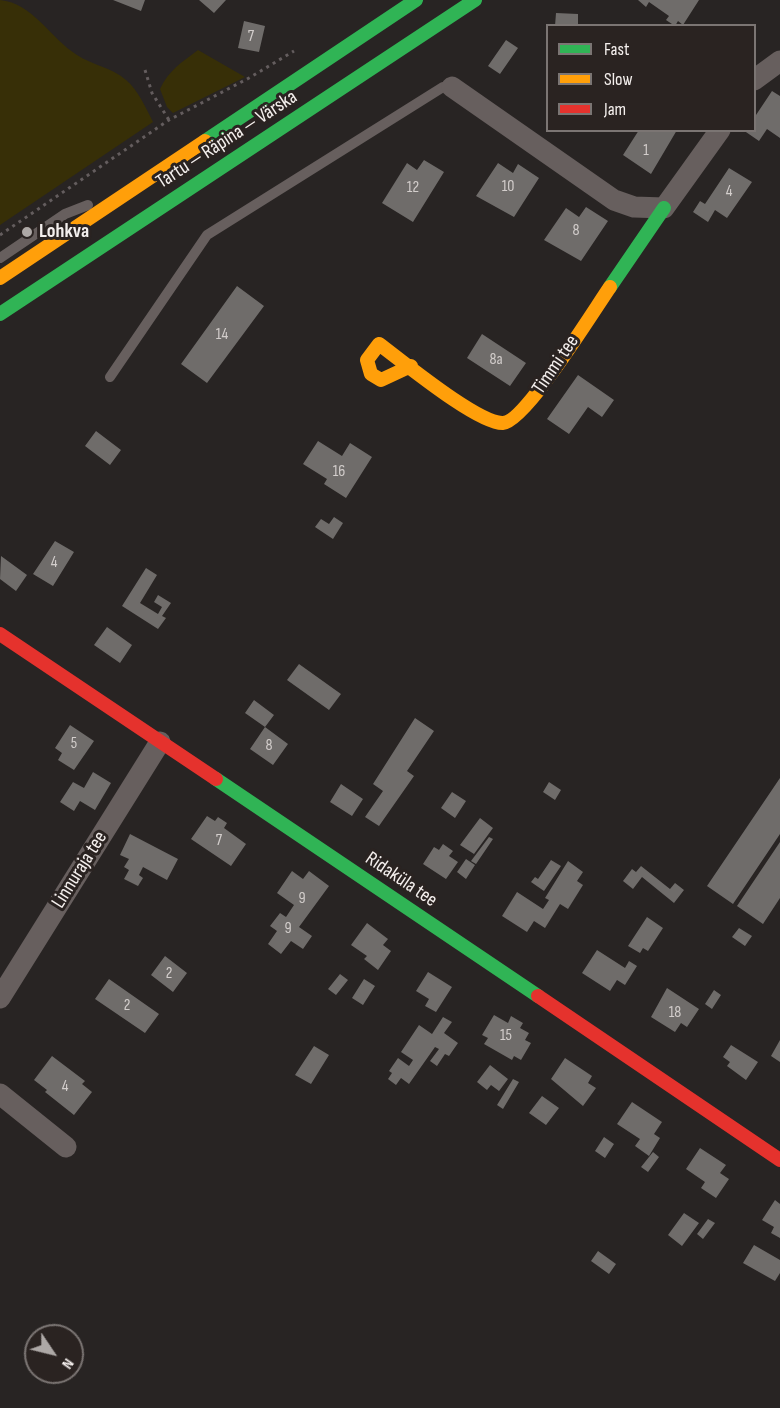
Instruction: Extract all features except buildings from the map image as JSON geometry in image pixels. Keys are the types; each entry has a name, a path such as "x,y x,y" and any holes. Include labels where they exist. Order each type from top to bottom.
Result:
{"street":[{"name":"Tartu — Räpina — Värska","path":"0,278 416,0"},
{"name":"Tartu — Räpina — Värska","path":"0,314 475,0"},
{"path":"756,79 780,61"},
{"path":"452,87 614,200 634,207 664,208"},
{"name":"Timmi tee","path":"411,366 486,418 500,423 515,419 528,406 719,132"},
{"name":"Ridaküla tee","path":"0,634 780,1160"},
{"name":"Linnuraja tee","path":"0,998 160,742"},
{"path":"0,1094 66,1147"}],"lane":[{"path":"110,377 207,235 442,87 452,87"},
{"path":"0,258 65,214 146,180"}],"path":[{"path":"0,235 170,120 249,78 299,47"},
{"path":"145,70 152,93 170,120"}],"shaded area":[{"path":"0,0 22,7 67,48 126,80 138,94 153,122 0,225"},
{"path":"198,50 245,77 173,113 167,107 160,89 171,72"}],"traffic: fast":[{"path":"205,141 416,0"},
{"path":"0,314 475,0"},
{"path":"610,287 664,208"},
{"path":"216,779 538,996"}],"traffic: slow":[{"path":"0,278 205,141"},
{"path":"411,366 381,380 371,374 367,360 379,344 405,364 422,377 459,403 491,421 503,423 513,418 527,405 542,386 610,287"}],"traffic: jam":[{"path":"0,634 216,779"},
{"path":"538,996 780,1160"}],"place":[{"name":"Lohkva","path":"27,232"}]}
